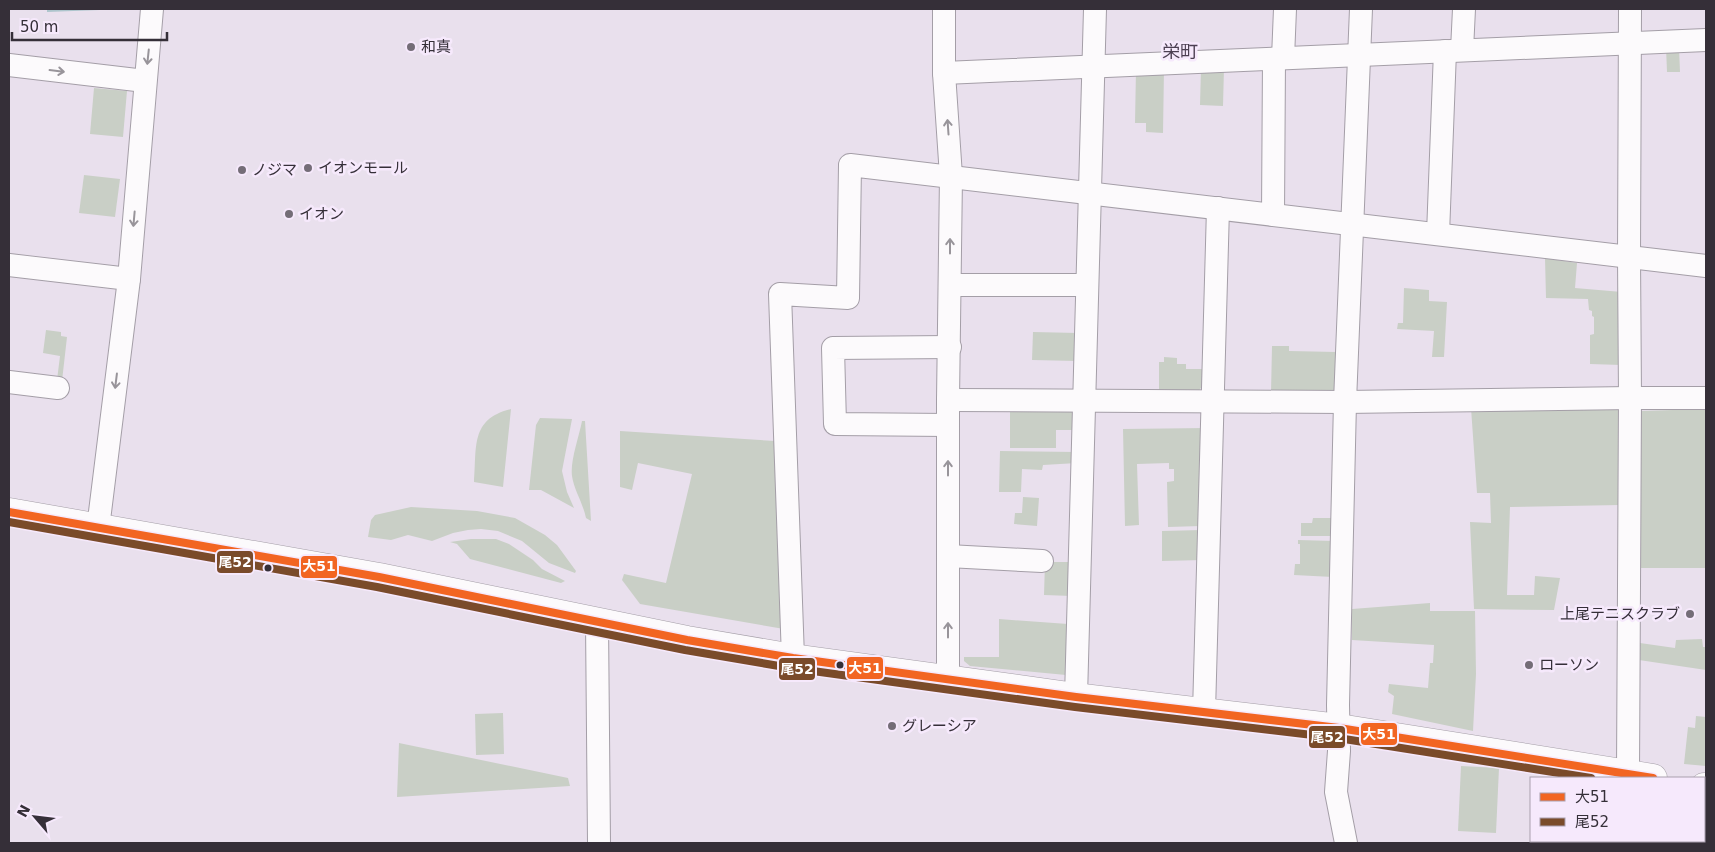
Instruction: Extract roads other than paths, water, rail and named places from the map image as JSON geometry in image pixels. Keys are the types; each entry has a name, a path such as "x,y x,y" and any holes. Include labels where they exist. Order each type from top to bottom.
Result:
{"main road":[{"path":"9,512 379,577 597,622 793,658 1076,696 1339,728 1643,777"}],"street":[{"path":"98,528 128,279 152,9"},
{"path":"944,9 944,73 951,176 948,400 948,679"},
{"path":"1076,696 1095,9"},
{"path":"1273,215 1278,58 1285,9"},
{"path":"1346,843 1336,792 1351,224 1361,9"},
{"path":"1438,234 1453,50 1464,9"},
{"path":"1630,9 1630,398 1643,777"},
{"path":"944,73 1706,40"},
{"path":"9,65 145,82"},
{"path":"793,658 780,294 848,298 850,165 1089,191 1273,215 1706,266"},
{"path":"1204,712 1218,208"},
{"path":"9,264 128,279"},
{"path":"950,285 1087,285"},
{"path":"948,425 835,424 834,348 950,348"},
{"path":"9,382 58,388"},
{"path":"948,400 1346,402 1706,398"},
{"path":"948,556 1042,561"},
{"path":"597,622 599,843"}],"place":[{"name":"和真","path":"411,47"},
{"name":"イオンモール","path":"308,168"},
{"name":"ノジマ","path":"242,170"},
{"name":"イオン","path":"289,214"},
{"name":"上尾テニスクラブ","path":"1690,614"},
{"name":"ローソン","path":"1529,665"},
{"name":"グレーシア","path":"892,726"}],"district":[{"name":"栄町","path":"1180,51"}]}
